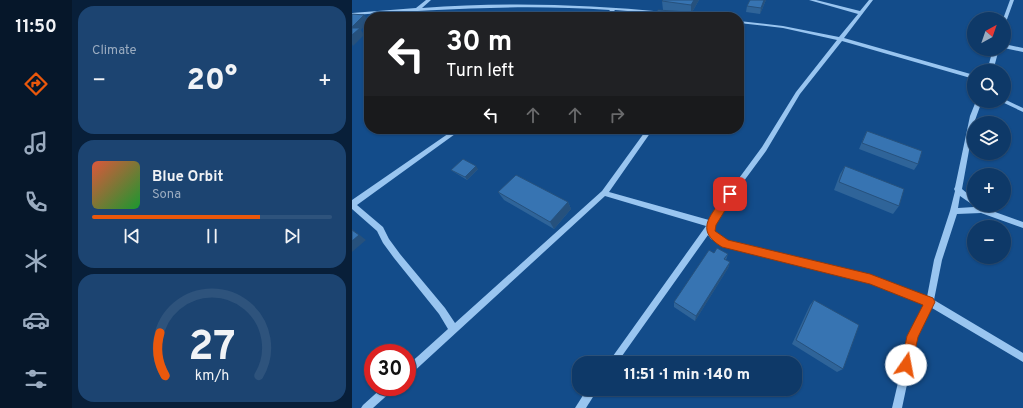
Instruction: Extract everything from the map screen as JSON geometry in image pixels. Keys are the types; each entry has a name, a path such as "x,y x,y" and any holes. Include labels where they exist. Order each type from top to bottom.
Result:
{"street":[{"path":"418,8 429,0"},
{"path":"811,0 861,13"},
{"path":"617,356 711,224 722,206 764,149 798,93 842,39 871,0"},
{"path":"1008,12 1012,0"},
{"path":"374,12 418,8 556,3 649,12"},
{"path":"610,12 614,8"},
{"path":"352,14 364,13"},
{"path":"744,23 783,27 842,39 967,75"},
{"path":"1011,47 1023,50"},
{"path":"1011,104 1023,110"},
{"path":"897,408 913,336 930,302 938,260 954,211 973,116 976,108"},
{"path":"452,134 352,204 380,229 386,241 442,311 454,330"},
{"path":"416,364 604,193 646,134"},
{"path":"958,188 967,197"},
{"path":"604,193 711,224"},
{"path":"954,211 967,208"},
{"path":"992,212 1023,225"},
{"path":"711,224 710,232 714,237 725,244 870,279 930,302 1023,358"},
{"path":"366,408 380,396"},
{"path":"580,408 588,396"}],"building":[{"path":"694,0 691,5 662,1"},
{"path":"750,0 764,0 761,8 747,6"},
{"path":"658,10 687,12 657,12"},
{"path":"352,14 364,15 352,27"},
{"path":"352,28 360,28 352,35"},
{"path":"867,131 922,151 918,164 862,143"},
{"path":"463,159 476,166 465,177 451,170"},
{"path":"845,166 904,189 899,206 839,182"},
{"path":"516,175 568,202 550,222 498,192"},
{"path":"352,230 359,235 352,241"},
{"path":"717,248 728,254 724,259 730,262 696,316 674,302 709,250 714,253"},
{"path":"814,300 859,325 843,369 796,340"}],"route":[{"path":"730,194 711,224 710,232 714,237 725,244 870,279 930,302 913,336 906,365"}]}
